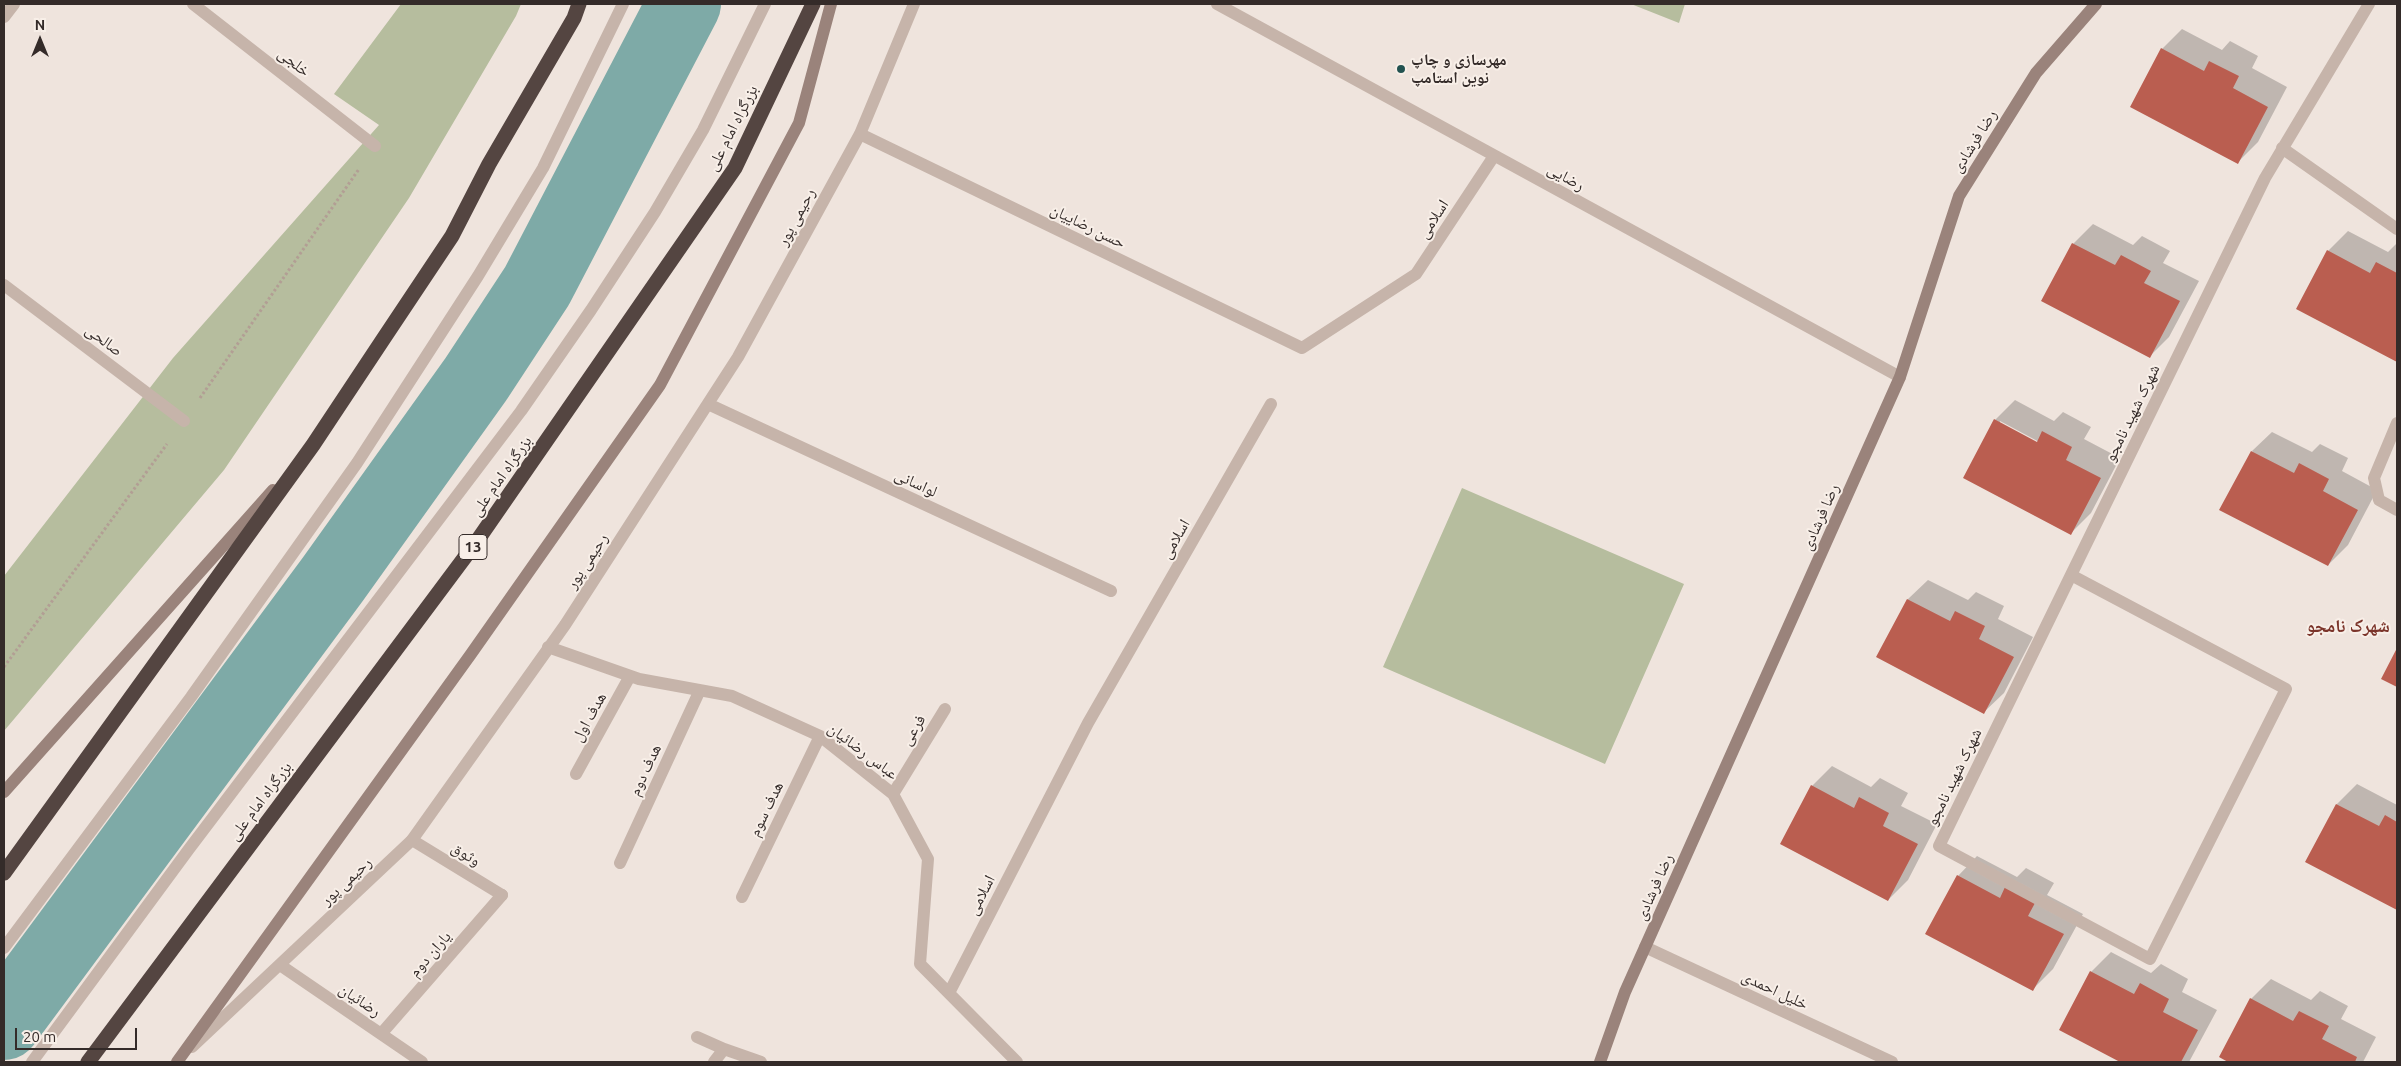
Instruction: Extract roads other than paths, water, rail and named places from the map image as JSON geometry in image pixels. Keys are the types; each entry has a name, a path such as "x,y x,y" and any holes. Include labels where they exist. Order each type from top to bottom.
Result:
{"highway":[{"path":"4,873 313,445 452,236 489,164 574,18 579,4"},
{"name":"بزرگراه امام علی","path":"88,1062 478,541 735,168 813,4"}],"main road":[{"path":"178,1061 471,654 660,385 799,123 831,4"},
{"name":"رضا فرشادی","path":"1600,1062 1625,992 1900,377 1959,196 2036,73 2096,4"},
{"path":"4,792 313,445"}],"street":[{"path":"4,17 14,4"},
{"name":"خلجی","path":"193,4 375,146"},
{"path":"4,948 185,705 358,463 478,276 543,168 623,4"},
{"path":"32,1062 189,849 521,411 591,310 655,212 703,130 764,4"},
{"name":"رحیمی پور","path":"178,1061 412,840 548,648 738,357 860,134 914,4"},
{"name":"رضایی","path":"1217,4 1900,377"},
{"name":"شهرک شهید نامجو","path":"2071,575 2286,689 2150,959 1939,846 2071,575 2265,178 2369,4"},
{"name":"حسن رضاییان","path":"860,134 1302,348"},
{"path":"2282,148 2397,229"},
{"name":"اسلامی","path":"1302,348 1416,274 1494,156"},
{"name":"صالحی","path":"4,285 184,421"},
{"name":"لواسانی","path":"708,404 1111,591"},
{"name":"اسلامی","path":"949,993 1088,723 1271,404"},
{"path":"2397,423 2374,478 2379,500 2397,510"},
{"name":"عباس رضائیان","path":"548,648 630,676 732,696 820,736 893,794 928,859 920,964 1017,1062"},
{"name":"هدف اول","path":"576,774 630,676"},
{"name":"هدف دوم","path":"620,863 700,690"},
{"name":"فرعی","path":"893,794 945,709"},
{"name":"هدف سوم","path":"742,896 820,736"},
{"name":"وثوق","path":"412,840 502,895"},
{"name":"یاران دوم","path":"381,1034 502,895"},
{"name":"خلیل احمدی","path":"1645,947 1892,1062"},
{"name":"رضائیان","path":"280,965 422,1062"},
{"path":"697,1037 761,1062"},
{"path":"714,1062 724,1048"}],"waterway":[{"path":"4,1023 333,579 476,379 537,286 684,4"}],"place":[{"name":"مهرسازی و چاپ نوین استامپ","path":"1401,69"}],"district":[{"name":"شهرک نامجو","path":"2348,626"}]}
